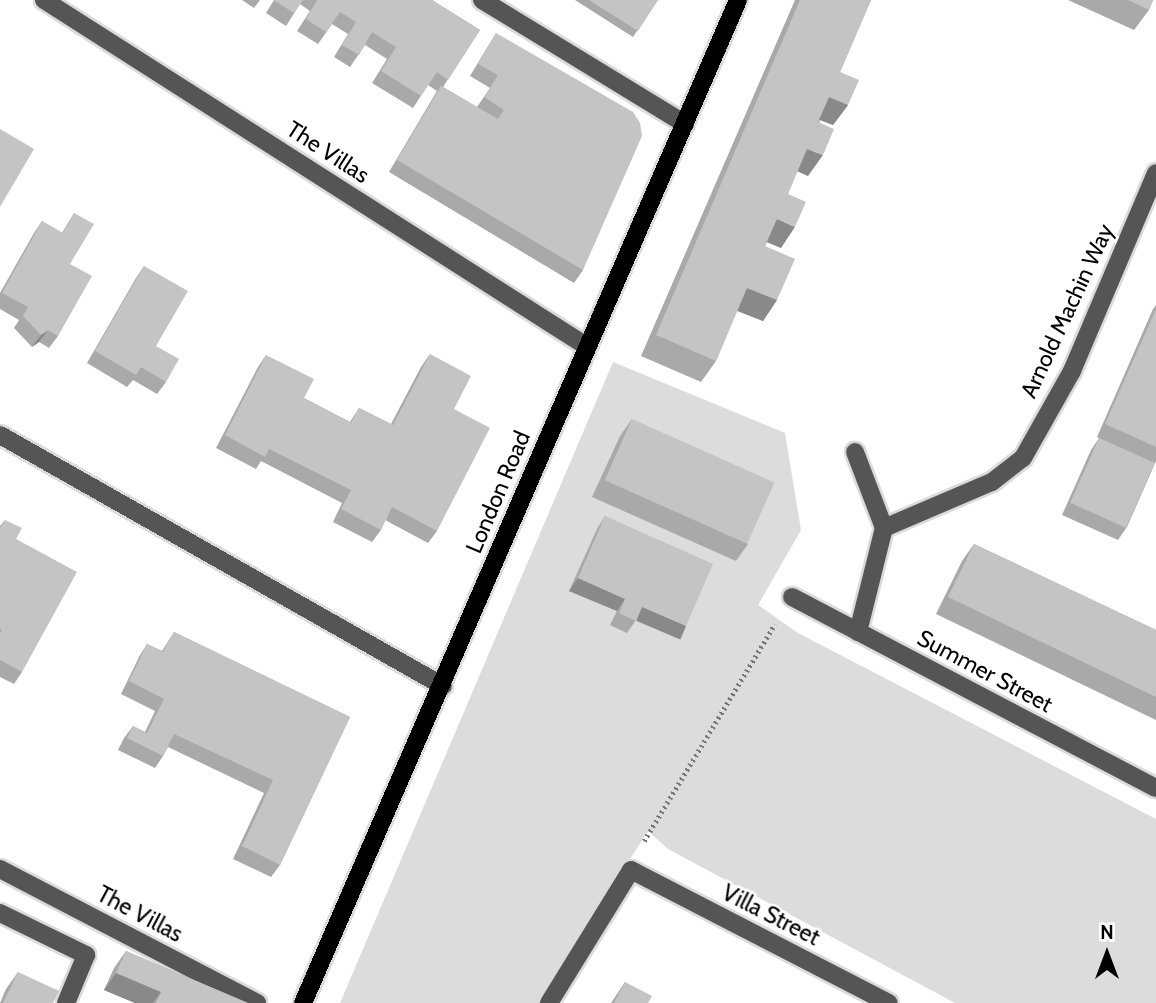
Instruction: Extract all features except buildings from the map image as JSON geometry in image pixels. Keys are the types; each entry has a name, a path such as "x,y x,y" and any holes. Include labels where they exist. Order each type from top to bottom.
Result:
{"main road":[{"name":"London Road","path":"303,1003 443,686 586,346 738,0"}],"street":[{"name":"The Villas","path":"44,0 586,346"},
{"path":"482,0 685,124"},
{"name":"Arnold Machin Way","path":"884,528 992,482 1023,458 1072,371 1156,173"},
{"path":"0,435 443,686"},
{"path":"855,452 884,528 858,632"},
{"name":"Summer Street","path":"792,597 1155,783"},
{"name":"The Villas","path":"0,869 257,1003"},
{"path":"549,1003 631,870"},
{"name":"Villa Street","path":"631,870 889,1003"},
{"path":"0,914 86,955 66,1003"}],"path":[{"path":"631,870 656,811 792,597"}],"shaded area":[{"path":"613,362 785,433 801,530 758,605 798,633 1156,819 1156,1003 955,1003 668,849 648,831 538,1003 340,1003"}]}
